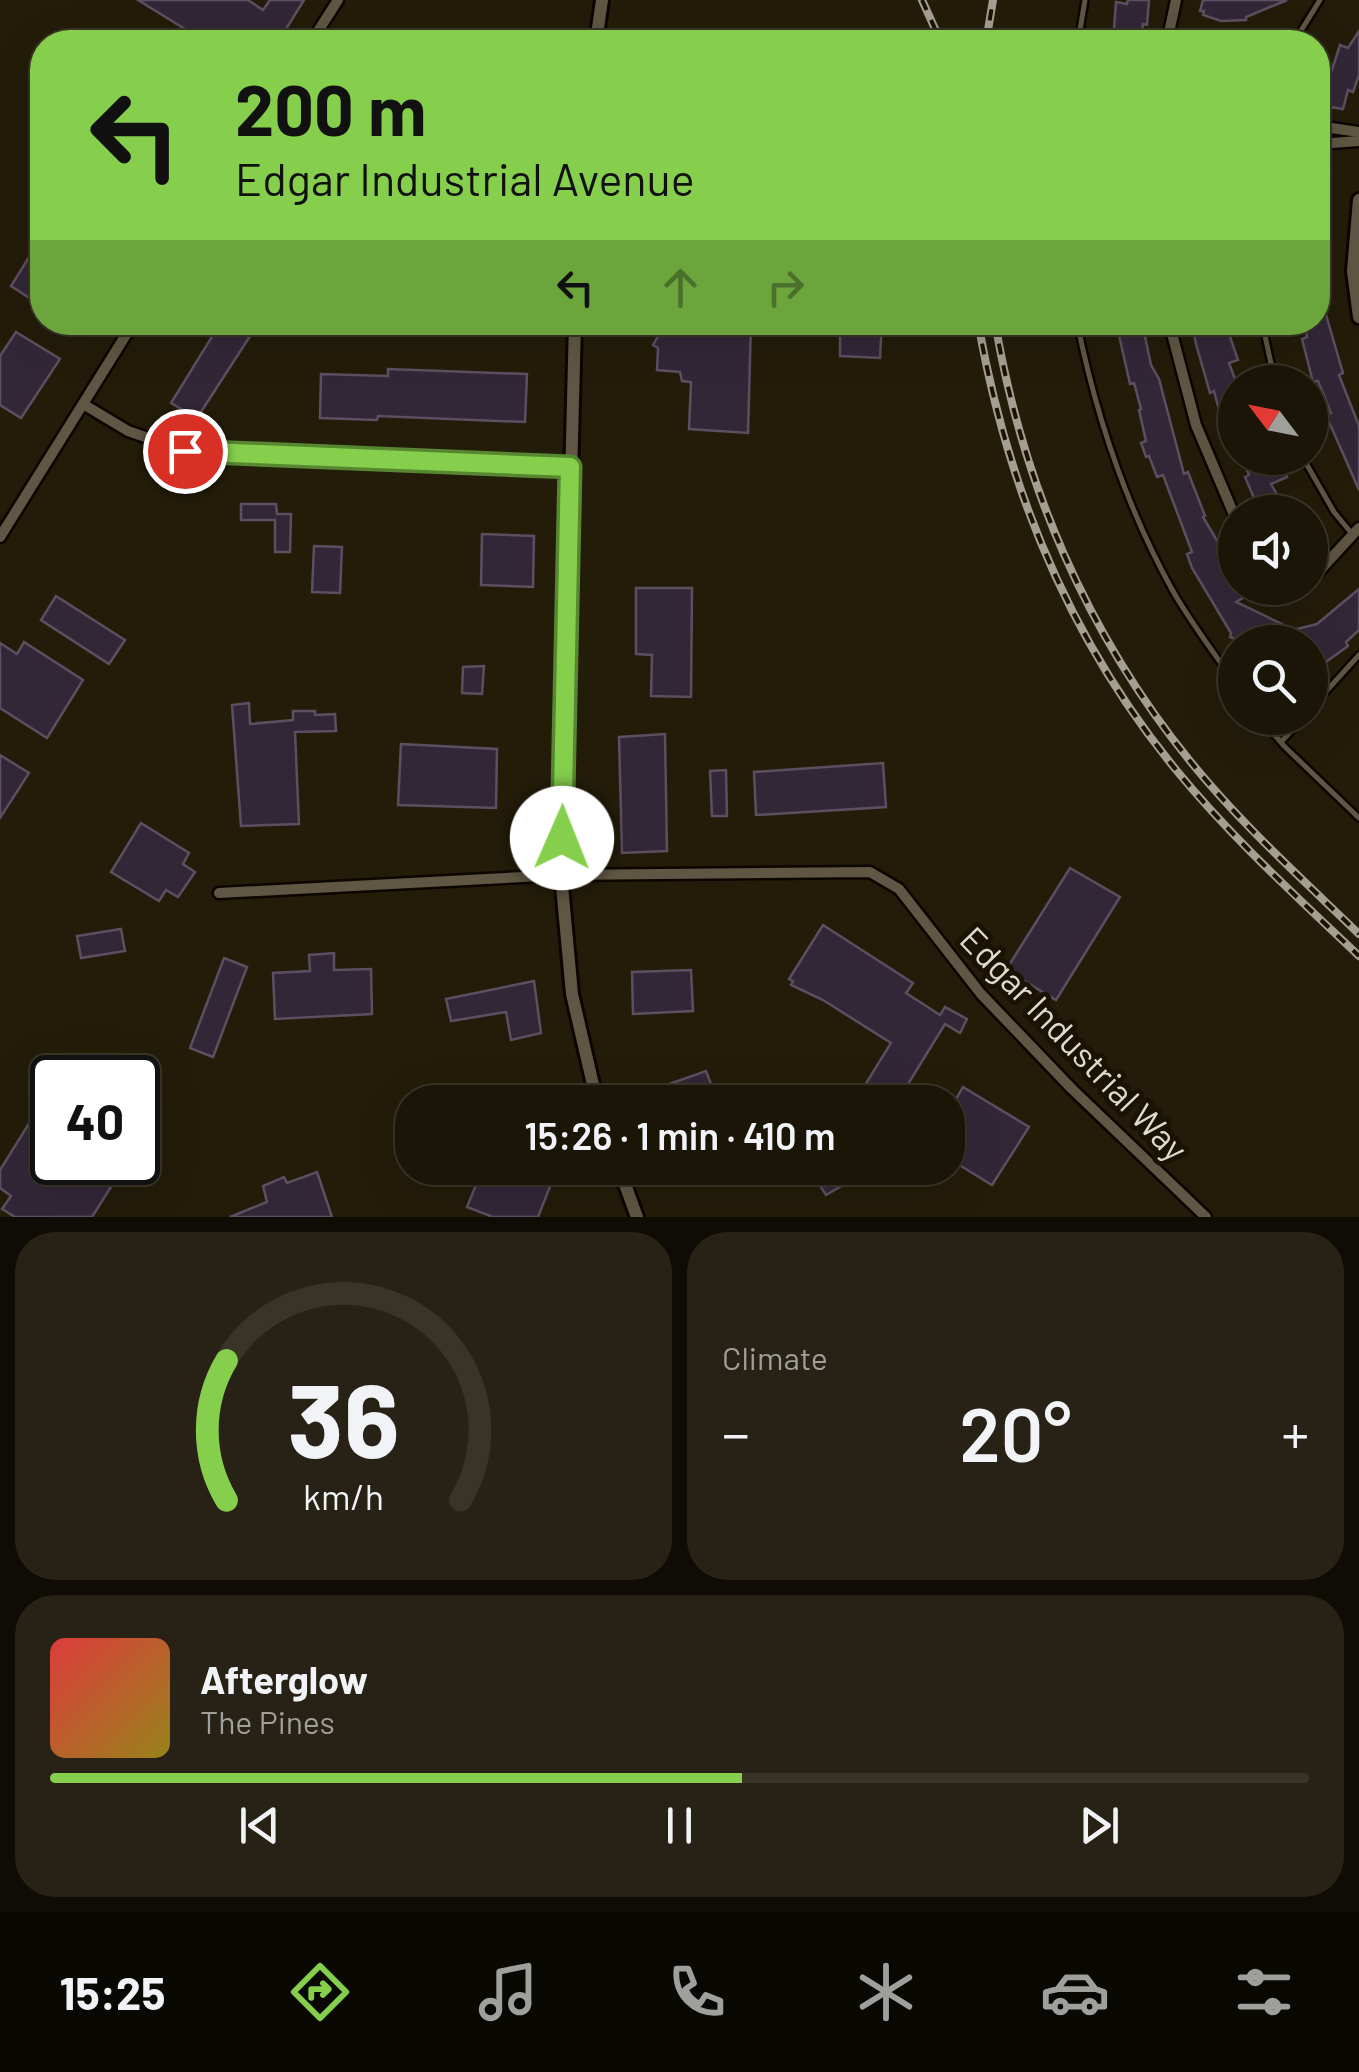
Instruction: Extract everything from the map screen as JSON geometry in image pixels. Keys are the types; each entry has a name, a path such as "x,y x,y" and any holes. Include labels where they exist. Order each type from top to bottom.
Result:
{"street":[{"path":"319,30 338,0"},
{"path":"598,30 602,0"},
{"path":"1169,30 1176,0"},
{"path":"1330,128 1359,132"},
{"path":"1330,143 1359,142"},
{"path":"1359,200 1353,272 1359,317"},
{"path":"0,538 126,335"},
{"path":"575,335 560,875 572,994 593,1085"},
{"path":"1172,335 1196,425 1226,495"},
{"path":"83,404 128,431 185,451 570,467"},
{"path":"1328,561 1356,531"},
{"name":"Edgar Industrial Way","path":"219,893 560,875 870,872 899,889 981,994 1072,1089 1206,1217"},
{"path":"625,1185 637,1217"}],"lane":[{"path":"1080,30 1085,0"},
{"path":"1301,30 1320,0"},
{"path":"1080,335 1108,445 1128,494 1175,595 1218,658"},
{"path":"1265,335 1272,365"},
{"path":"1312,475 1334,512 1356,531"},
{"path":"1328,690 1359,656"},
{"path":"1275,735 1359,818"},
{"path":"1281,742 1287,735"}],"building":[{"path":"138,0 248,0 263,10 270,0 304,0 285,30 187,30"},
{"path":"1128,0 1149,0 1147,25 1143,24 1142,30 1114,30 1116,2 1127,4"},
{"path":"1203,0 1287,0 1246,20 1221,21 1203,15"},
{"path":"1359,31 1359,75 1353,92 1348,90 1343,109 1330,107 1330,76 1340,45 1348,48"},
{"path":"30,255 30,298 11,286"},
{"path":"1330,328 1343,373 1339,375 1359,426 1359,490 1328,420 1328,365 1309,365 1302,339 1307,335 1330,335"},
{"path":"16,332 60,359 21,418 0,405 0,356"},
{"path":"213,335 251,335 197,418 171,403"},
{"path":"751,335 748,433 689,429 691,382 682,381 680,372 657,370 658,348 653,345 658,336"},
{"path":"840,335 881,335 880,358 840,356"},
{"path":"1119,335 1145,335 1184,474 1188,472 1203,517 1218,542 1218,605 1242,605 1282,625 1226,625 1192,568 1187,554 1192,552 1163,475 1157,477 1149,456 1146,457 1134,383 1130,384"},
{"path":"1194,335 1229,335 1238,360 1218,365 1218,406 1214,391 1210,393"},
{"path":"388,369 527,374 525,422 378,416 377,420 320,418 321,374 388,376"},
{"path":"1245,477 1287,477 1271,484 1277,495 1253,495"},
{"path":"241,504 276,504 277,514 291,514 290,552 275,552 275,520 241,520"},
{"path":"482,534 534,536 533,587 481,585"},
{"path":"314,546 342,547 340,593 312,592"},
{"path":"636,588 692,588 691,697 651,696 652,655 636,654"},
{"path":"1359,589 1359,630 1346,642 1348,646 1328,660 1328,625 1313,625"},
{"path":"56,596 125,640 109,664 41,620"},
{"path":"24,642 83,680 47,738 0,708 0,643 17,654"},
{"path":"484,666 482,694 462,693 463,667"},
{"path":"249,703 250,724 293,720 293,711 335,714 336,731 295,732 299,824 241,826 232,705"},
{"path":"665,734 667,851 622,853 619,737"},
{"path":"401,744 497,749 496,808 398,805"},
{"path":"0,755 29,773 0,818"},
{"path":"883,763 886,807 756,815 754,772"},
{"path":"726,770 727,816 712,816 710,771"},
{"path":"141,823 189,853 183,864 195,872 178,897 166,890 159,901 111,872"},
{"path":"1070,868 1120,897 1056,1000 1006,970"},
{"path":"823,925 913,983 906,993 940,1015 945,1007 967,1019 960,1033 945,1024 907,1085 865,1085 891,1043 823,1000 791,985 793,981 789,979"},
{"path":"121,929 125,951 81,958 77,936"},
{"path":"334,953 334,970 371,969 372,1014 275,1019 273,973 310,971 309,955"},
{"path":"224,958 247,967 213,1057 190,1048"},
{"path":"691,970 693,1011 633,1014 632,972"},
{"path":"534,981 541,1033 511,1040 506,1012 451,1021 446,999"},
{"path":"706,1071 711,1085 666,1085"},
{"path":"965,1088 1029,1127 992,1185 965,1168"},
{"path":"28,1125 30,1185 112,1185 92,1217 15,1217 2,1209 11,1196 0,1188 0,1170"},
{"path":"317,1172 332,1217 230,1217 267,1202 263,1186 284,1177 287,1183"},
{"path":"476,1185 551,1185 538,1217 493,1217 467,1207"},
{"path":"820,1185 843,1185 826,1195"}],"railway":[{"path":"922,0 936,30"},
{"path":"988,30 993,0"},
{"path":"981,335 990,383 1025,502 1048,560 1105,669 1139,721 1198,796 1359,956"},
{"path":"998,335 1022,441 1041,498 1090,609 1120,661 1153,712 1230,807 1359,934"}],"route":[{"path":"185,451 570,467 562,838"}]}
